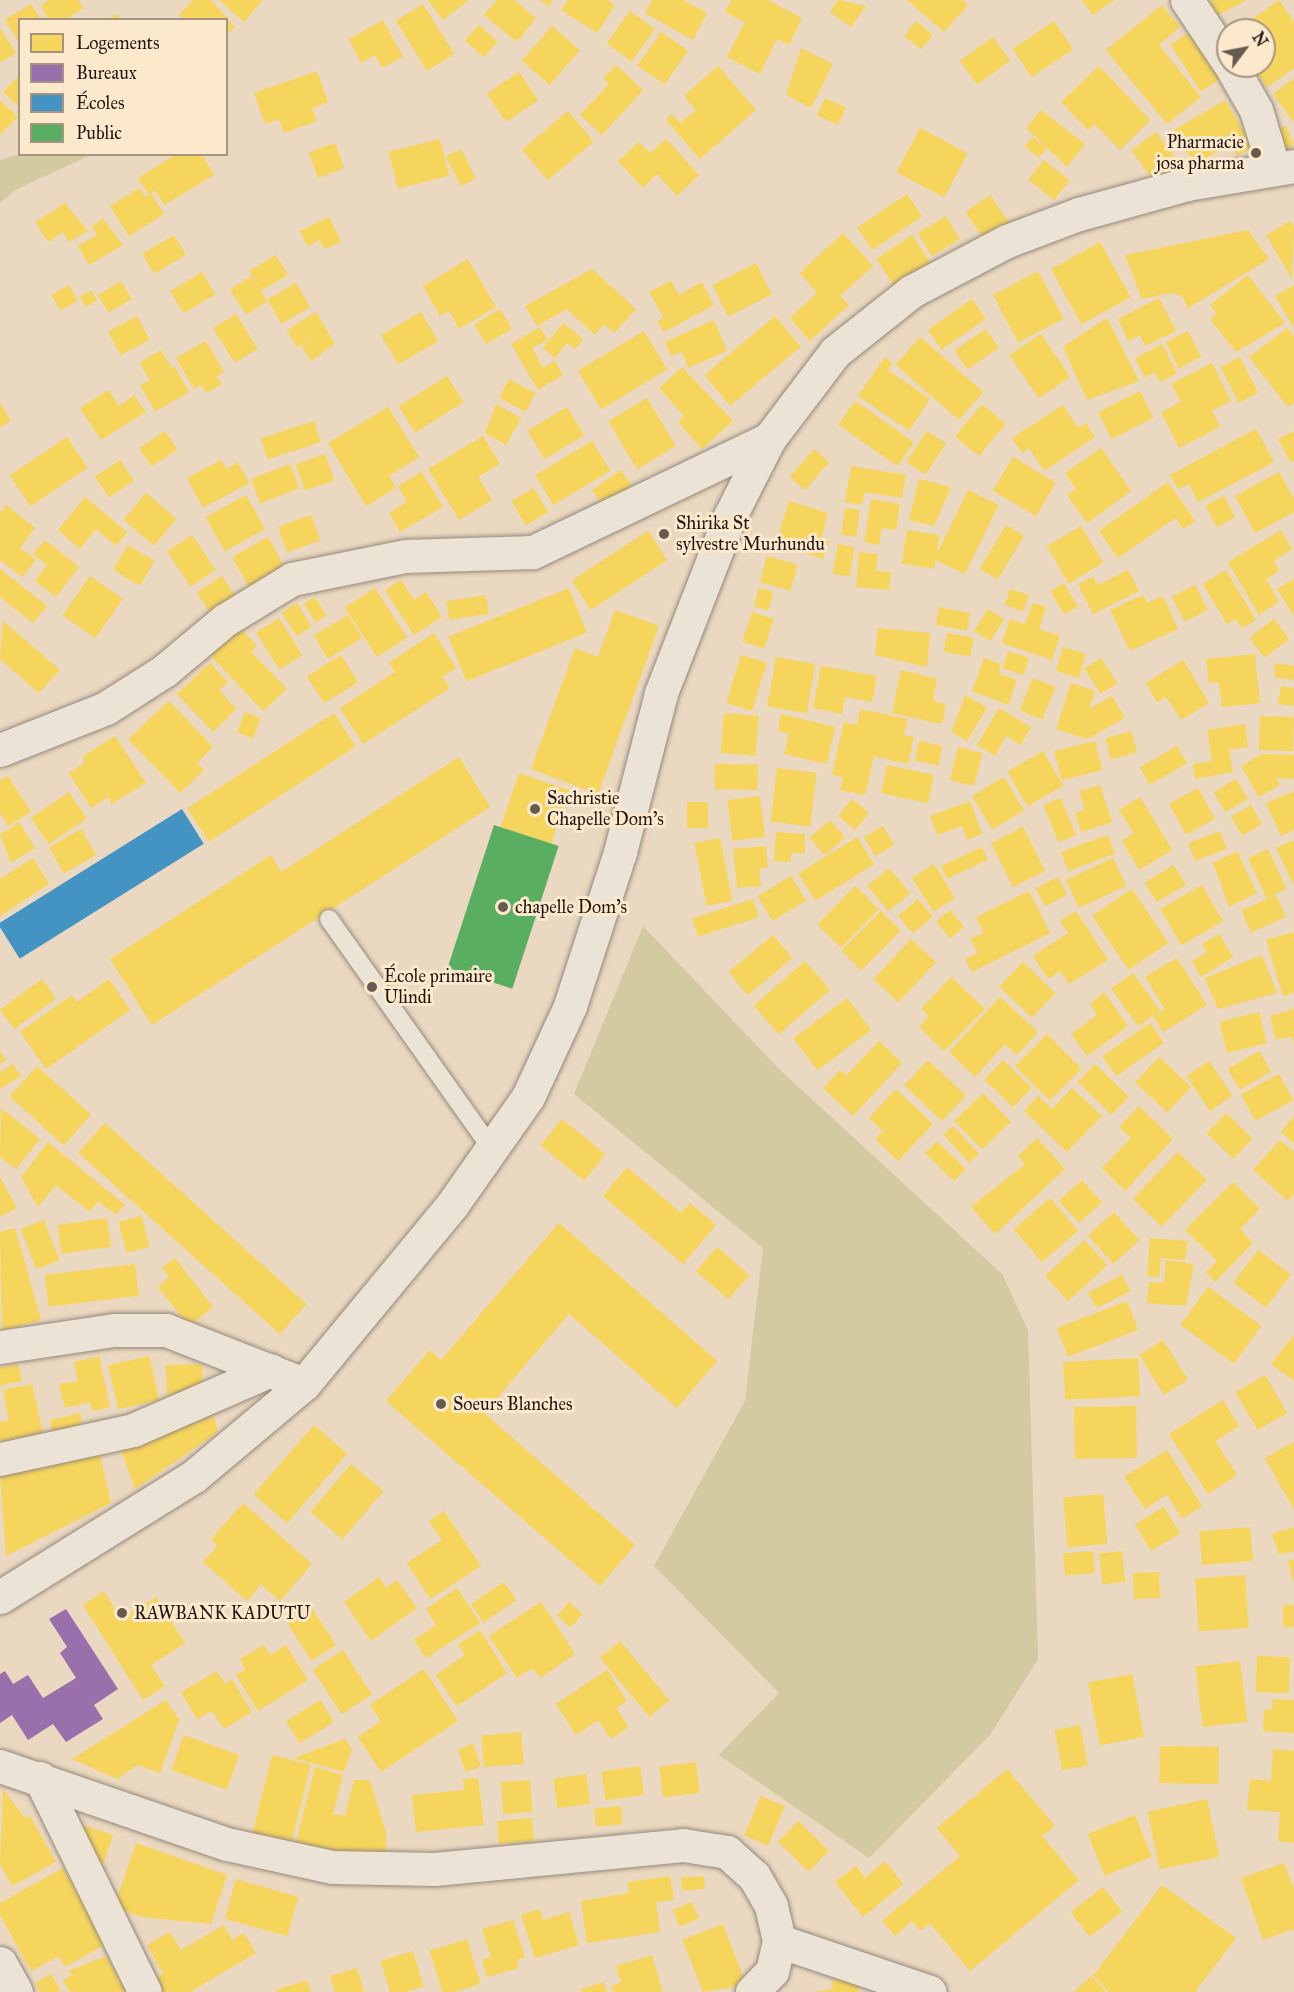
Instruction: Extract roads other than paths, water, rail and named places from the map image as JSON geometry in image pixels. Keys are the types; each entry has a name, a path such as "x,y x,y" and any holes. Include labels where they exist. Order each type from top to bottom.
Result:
{"street":[{"path":"1187,0 1216,44"},
{"path":"0,1597 193,1477 304,1384 452,1205 528,1097 570,1006 620,852 662,693 730,516 769,439 835,352 912,291 1007,241 1079,214 1187,184 1284,167 1238,78"},
{"path":"0,750 106,708 164,671 225,620 292,579 405,556 533,552 769,439"},
{"path":"0,1347 114,1330 166,1330 304,1384"},
{"path":"0,1458 133,1430 271,1370"},
{"path":"0,1766 227,1844 332,1867 435,1869 683,1845 727,1852 754,1876 771,1906 779,1941 772,1971 752,1992"},
{"path":"40,1778 145,1992"},
{"path":"779,1941 930,1992"},
{"path":"0,1963 16,1992"}],"lane":[{"path":"328,919 492,1149"}],"place":[{"name":"Pharmacie josa pharma","path":"1256,153"},
{"name":"Shirika St sylvestre Murhundu","path":"664,534"},
{"name":"Sachristie Chapelle Dom's","path":"535,809"},
{"name":"chapelle Dom's","path":"503,907"},
{"name":"École primaire Ulindi","path":"372,987"},
{"name":"Soeurs Blanches","path":"441,1404"},
{"name":"RAWBANK KADUTU","path":"122,1613"}]}
